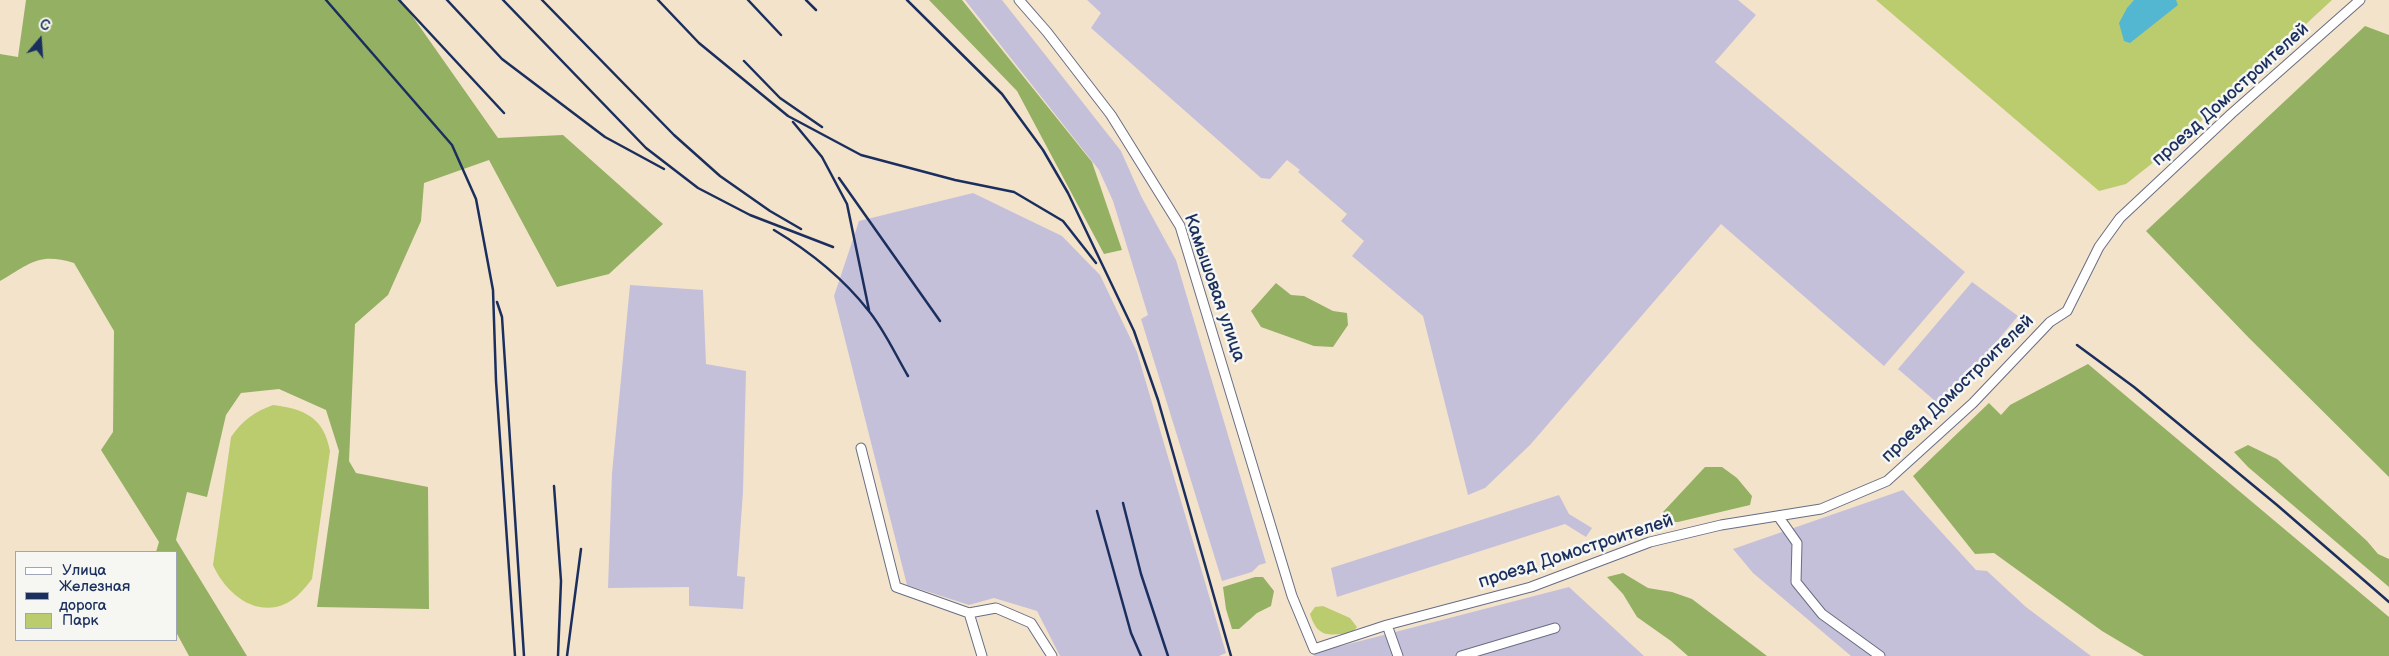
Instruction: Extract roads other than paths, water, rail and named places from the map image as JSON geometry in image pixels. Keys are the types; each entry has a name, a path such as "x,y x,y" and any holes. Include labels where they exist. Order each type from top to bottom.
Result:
{"street":[{"name":"Камышовая улица","path":"1019,0 1047,32 1111,115 1180,226 1292,596 1314,650"},
{"name":"проезд Домостроителей","path":"1314,650 1387,625 1531,588 1650,542 1721,525 1821,509 1887,481 1973,403 2050,322 2067,311 2099,247 2120,218 2231,114 2360,0"},
{"path":"861,448 896,587 969,613 996,608 1031,623 1052,656"},
{"path":"1778,516 1797,543 1796,582 1822,614 1880,656"},
{"path":"969,613 982,656"},
{"path":"1387,625 1398,656"},
{"path":"1460,656 1554,628"}],"water":[{"path":"2134,0 2176,0 2178,5 2130,43 2124,41 2119,23"}],"railway":[{"path":"326,0 452,145 476,199 493,290 496,381 515,656"},
{"path":"399,0 504,113"},
{"path":"447,0 502,59 605,137 664,169"},
{"path":"503,0 646,148 698,188 750,215 833,247"},
{"path":"542,0 674,135 720,176 770,211 801,229"},
{"path":"658,0 699,43 788,116 861,155 955,180 1014,192 1063,221 1096,263"},
{"path":"748,0 781,35"},
{"path":"806,0 816,10"},
{"path":"907,0 1002,94 1043,150 1068,193 1134,331 1158,400 1231,656"},
{"path":"744,61 780,98 822,127"},
{"path":"793,122 822,157 847,204 869,310"},
{"path":"839,178 940,321"},
{"path":"774,230 824,266 858,298 874,317 908,376"},
{"path":"497,302 502,317 524,656"},
{"path":"2077,345 2134,387 2277,505 2389,602"},
{"path":"554,486 561,581 558,656"},
{"path":"1123,503 1141,574 1168,656"},
{"path":"1097,511 1131,633 1141,656"},
{"path":"567,656 581,549"}]}
